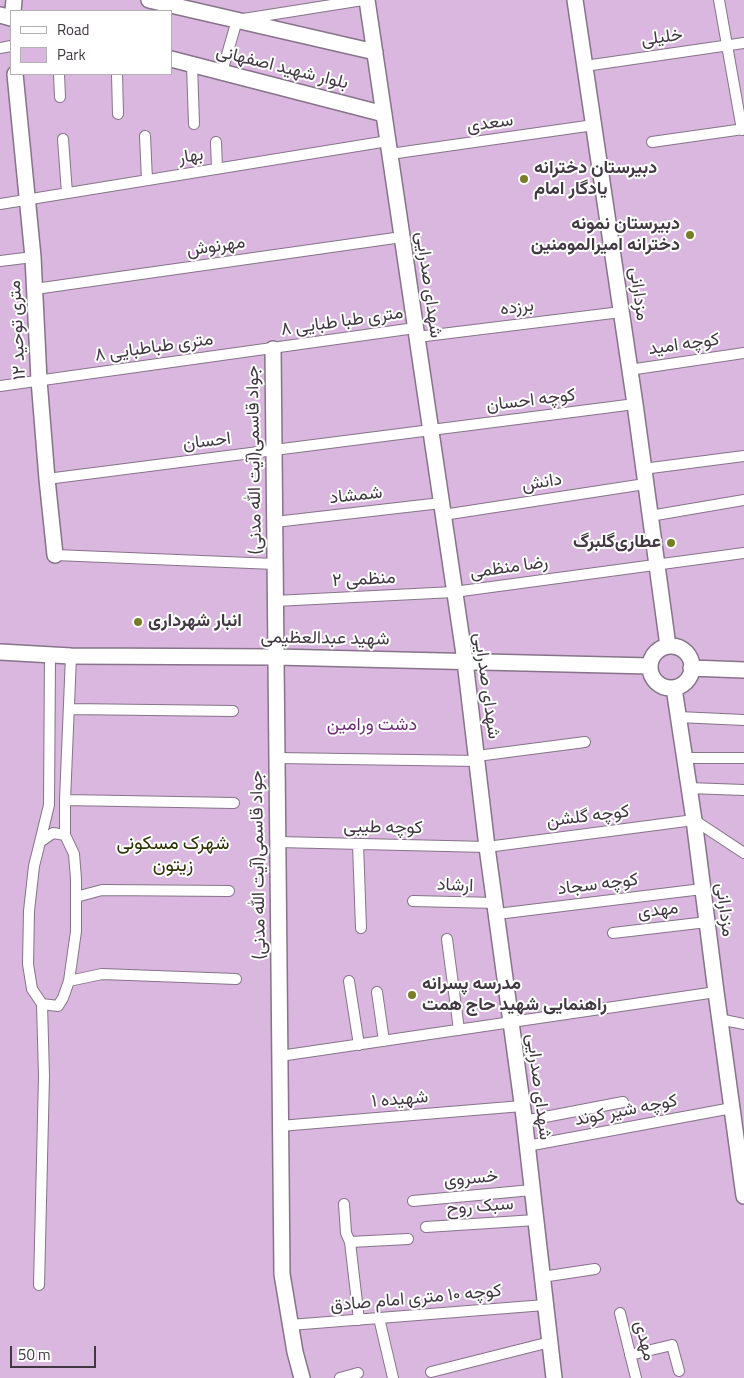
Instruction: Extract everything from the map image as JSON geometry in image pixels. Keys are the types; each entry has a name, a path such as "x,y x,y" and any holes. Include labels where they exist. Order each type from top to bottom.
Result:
{"street":[{"name":"بلوار شهید اصفهانی","path":"149,0 374,52"},
{"path":"222,72 237,20 365,0"},
{"name":"شهدای صدرایی","path":"365,0 384,114 465,661 487,847 497,909 523,1113 554,1378"},
{"name":"مزدارانی","path":"575,0 635,404 668,646"},
{"path":"652,142 743,129 719,0"},
{"name":"خلیلی","path":"585,66 744,43"},
{"name":"بلوار شهید اصفهانی","path":"172,59 384,114"},
{"path":"192,65 194,124"},
{"name":"۱۲ متری توحید","path":"16,75 33,257 39,380 55,555"},
{"path":"59,75 60,97"},
{"path":"117,75 118,114"},
{"name":"سعدی","path":"389,148 594,125"},
{"path":"145,136 147,180"},
{"path":"62,140 67,194"},
{"path":"216,142 217,169"},
{"name":"بهار","path":"0,204 217,169 389,148"},
{"name":"مهرنوش","path":"35,289 402,237"},
{"path":"0,261 33,257"},
{"name":"برزده","path":"416,333 621,312"},
{"name":"۸ متری طبا طبایی","path":"273,349 416,333"},
{"name":"۸ متری طباطبایی","path":"0,386 273,349"},
{"name":"جواد قاسمی(آیت الله مدنی)","path":"273,349 282,1274 294,1352 302,1378"},
{"name":"کوچه امید","path":"629,370 744,353"},
{"name":"کوچه احسان","path":"430,429 635,404"},
{"name":"احسان","path":"47,479 430,429"},
{"name":"دانش","path":"442,509 644,476 744,456"},
{"path":"650,516 744,500"},
{"name":"شمشاد","path":"275,522 442,509"},
{"name":"رضا منظمی","path":"454,592 744,553"},
{"path":"55,555 275,564"},
{"name":"منظمی ۲","path":"275,601 454,592"},
{"path":"668,646 684,650 692,664 688,680 674,688 665,688 658,684 652,678 650,670 650,662 654,654 668,646"},
{"name":"شهید عبدالعظیمی","path":"0,652 71,656 276,657 650,666"},
{"path":"40,1284 44,1076 42,1004 32,989 28,964 29,911 34,866 49,805 50,655"},
{"path":"42,1004 58,1006 63,998 68,981 76,931 74,854 66,835 65,800 71,656"},
{"path":"691,668 744,670"},
{"name":"مزدارانی","path":"674,688 694,820 719,1019 732,1108 741,1148 744,1196"},
{"path":"69,709 233,711"},
{"path":"678,717 744,720"},
{"path":"277,758 477,758 584,742"},
{"path":"684,758 744,758"},
{"path":"688,788 744,790"},
{"path":"65,800 234,803"},
{"path":"694,820 744,853"},
{"name":"کوچه گلشن","path":"487,847 694,820"},
{"path":"40,842 53,833 66,835"},
{"name":"کوچه طیبی","path":"278,842 487,847"},
{"path":"358,844 362,928"},
{"name":"کوچه سجاد","path":"497,909 702,889"},
{"path":"76,897 102,890 229,891"},
{"name":"ارشاد","path":"413,901 497,909"},
{"name":"مهدی","path":"613,933 707,922"},
{"path":"447,939 459,1030"},
{"path":"68,981 102,974 236,979"},
{"path":"349,980 359,1045"},
{"path":"377,992 384,1041"},
{"path":"280,1056 716,992"},
{"path":"719,1019 744,1024"},
{"name":"شهیده ۱","path":"280,1126 523,1113 624,1102"},
{"name":"کوچه شیر کوند","path":"527,1146 732,1108"},
{"name":"خسروی","path":"412,1201 532,1190"},
{"path":"344,1204 346,1232 350,1242 359,1320"},
{"name":"سبک روح","path":"426,1227 536,1220"},
{"path":"350,1242 408,1239"},
{"path":"542,1277 595,1269"},
{"name":"کوچه ۱۰ متری امام صادق","path":"290,1325 545,1305"},
{"name":"مهدی","path":"620,1312 636,1378"},
{"path":"378,1318 393,1378"},
{"path":"431,1372 550,1342"},
{"path":"630,1354 672,1345 679,1371"},
{"path":"340,1378 358,1373"}],"green space":[{"name":"دشت ورامین","path":"0,0 744,0 744,1378 0,1378"}],"place":[{"name":"دبیرستان دخترانه یادگار امام","path":"524,179"},
{"name":"دبیرستان نمونه دخترانه امیرالمومنین","path":"690,235"},
{"name":"عطاری‌گلبرگ","path":"671,543"},
{"name":"انبار شهرداری","path":"138,622"},
{"name":"مدرسه پسرانه راهنمایی شهید حاج همت","path":"412,995"}],"district":[{"name":"شهرک مسکونی زیتون","path":"173,855"}]}
